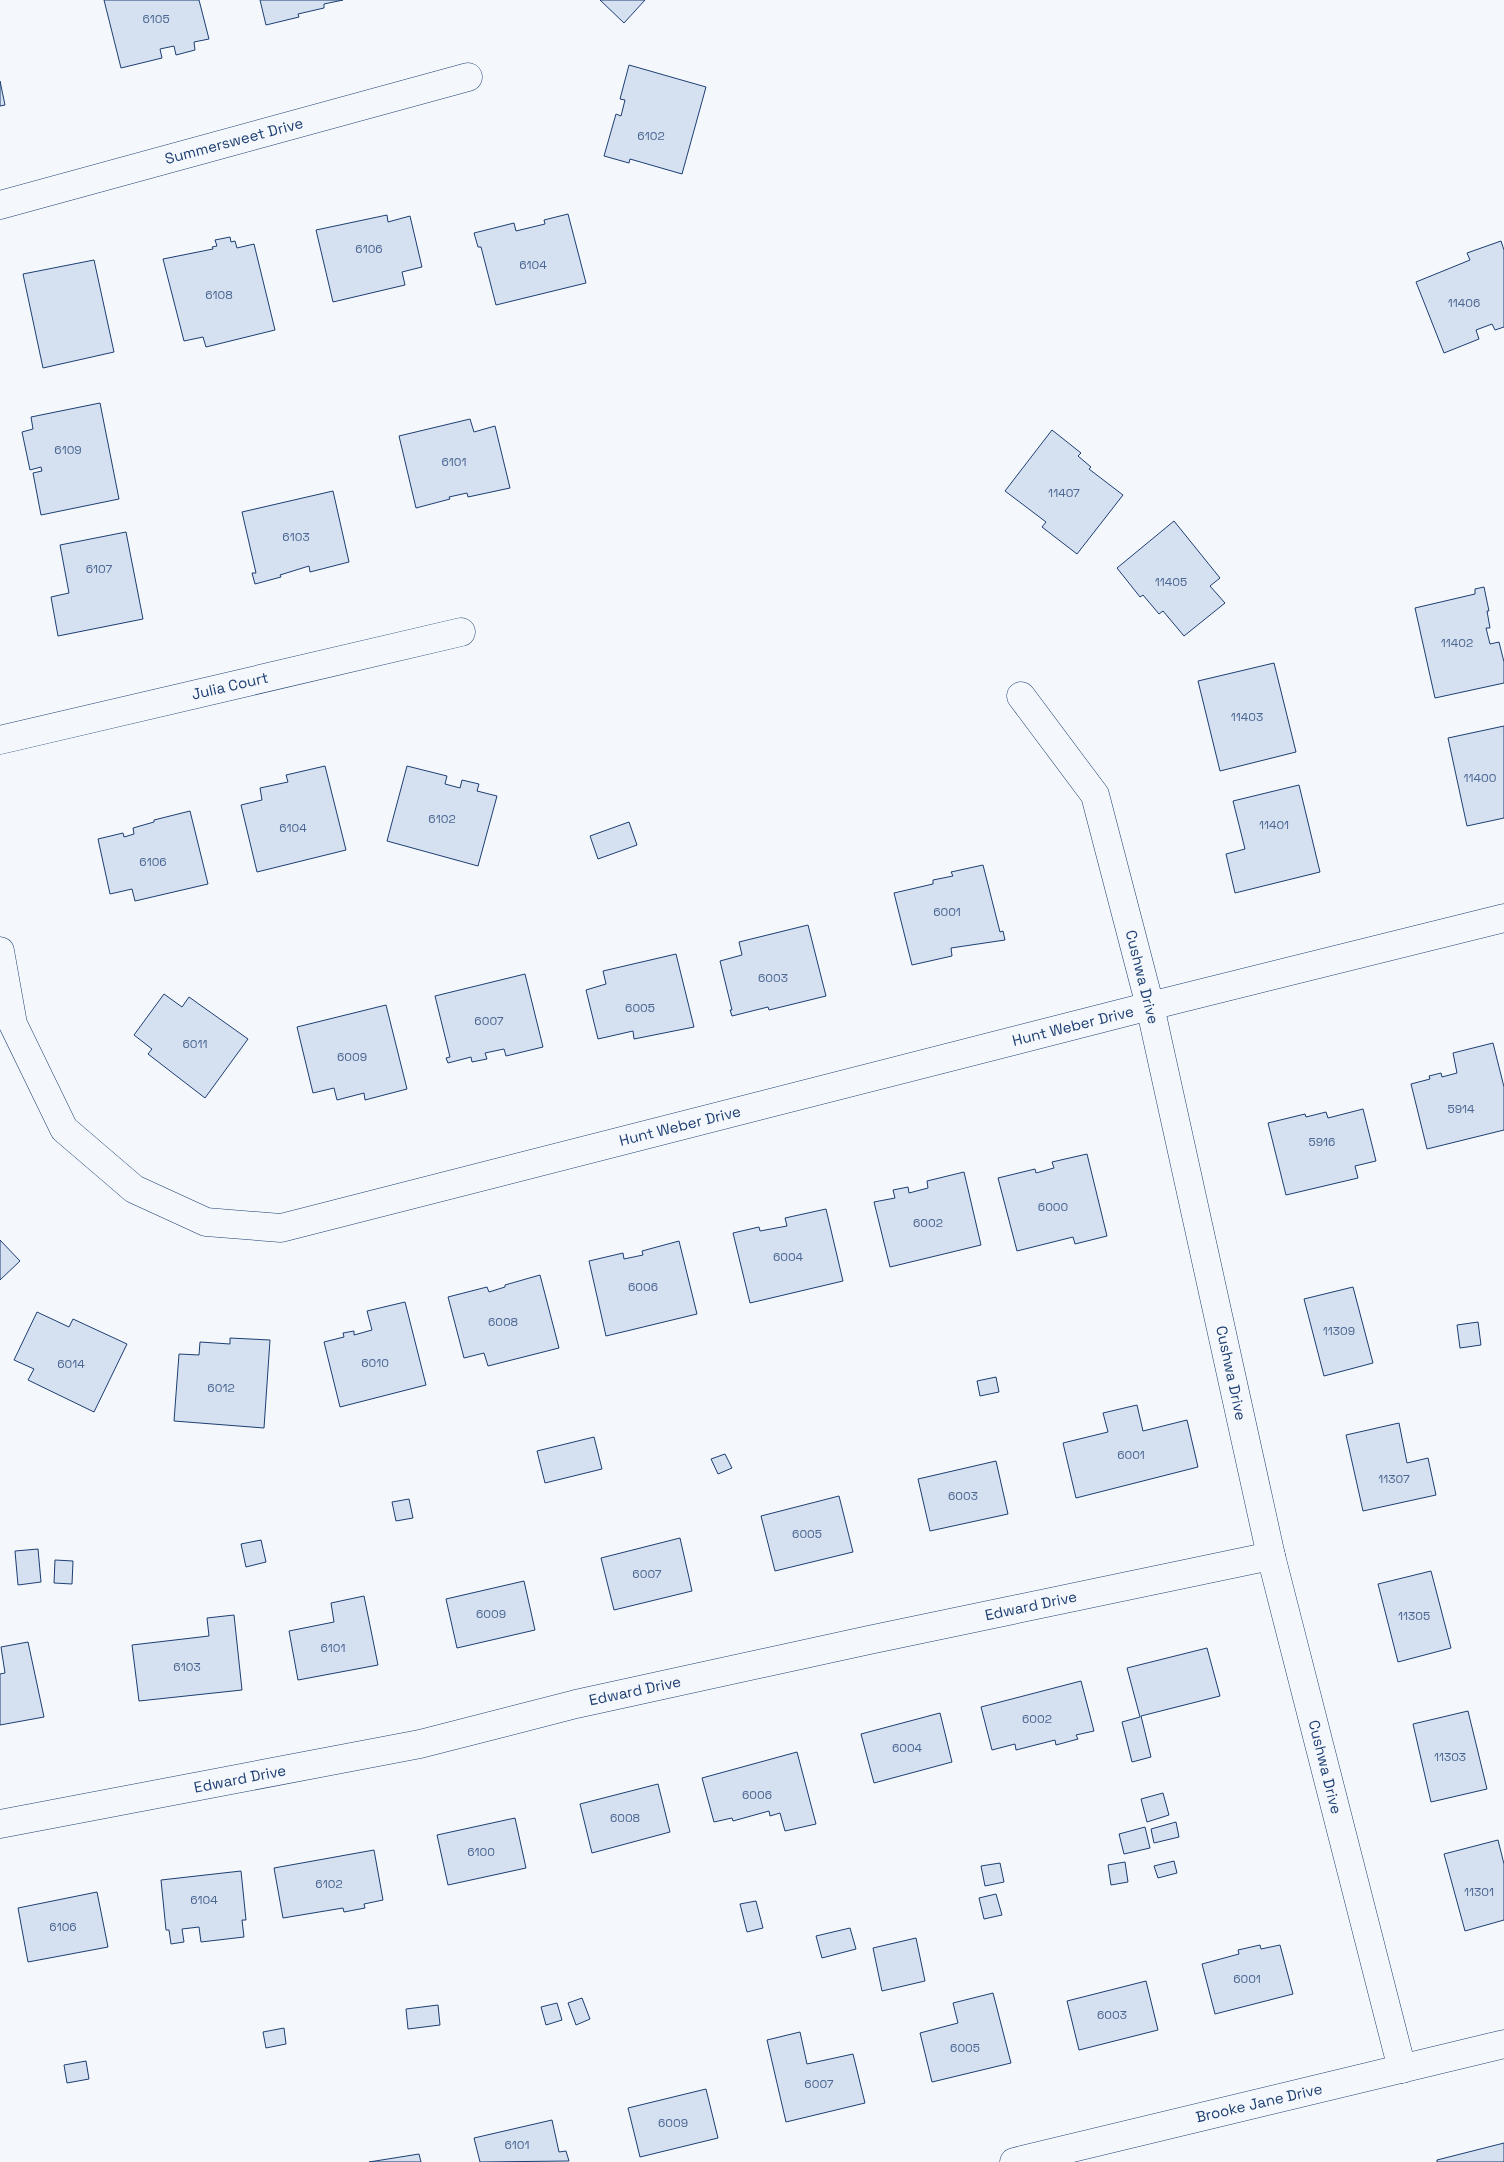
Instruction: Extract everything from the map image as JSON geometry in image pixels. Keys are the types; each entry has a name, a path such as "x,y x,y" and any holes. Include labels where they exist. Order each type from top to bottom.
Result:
{"street":[{"name":"Summersweet Drive","path":"0,205 468,77"},
{"name":"Julia Court","path":"0,740 461,632"},
{"name":"Cushwa Drive","path":"1021,696 1095,795 1150,1006 1271,1556 1402,2069"},
{"name":"Hunt Weber Drive","path":"0,951 13,1024 64,1129 134,1189 206,1222 281,1228 1150,1006 1504,918"},
{"name":"Edward Drive","path":"0,1824 420,1744 576,1704 1271,1556"},
{"name":"Brooke Jane Drive","path":"1014,2162 1504,2044"}],"building":[{"path":"104,0 199,0 209,39 194,42 195,50 176,55 174,46 160,49 162,58 121,68"},
{"path":"260,0 343,0 324,4 324,8 298,14 299,17 266,25"},
{"path":"600,0 645,0 624,23"},
{"path":"629,65 706,87 682,174 630,159 629,163 604,156 616,114 621,116 625,100 620,99"},
{"path":"0,81 5,105 0,106"},
{"path":"568,214 586,283 496,305 481,247 478,247 474,233 514,223 516,231 545,224 544,220"},
{"path":"387,215 388,222 410,216 422,267 402,272 405,285 333,302 316,230"},
{"path":"230,237 231,242 235,241 237,248 254,244 275,330 206,347 203,337 184,341 163,259 213,249 212,247 217,246 215,240"},
{"path":"1501,241 1504,250 1504,327 1495,330 1492,324 1476,330 1479,339 1444,353 1416,282 1470,260 1467,253"},
{"path":"94,260 114,352 43,368 23,274"},
{"path":"100,403 119,499 41,515 33,473 42,471 41,467 30,470 22,432 33,429 31,417"},
{"path":"470,419 474,432 495,426 510,488 468,497 467,493 416,508 399,436"},
{"path":"1052,430 1081,453 1078,456 1091,467 1089,469 1123,495 1077,554 1042,527 1046,522 1005,491"},
{"path":"333,491 349,562 310,572 309,566 280,575 281,577 255,584 252,573 256,573 242,512"},
{"path":"1174,521 1220,578 1210,586 1225,603 1184,636 1163,611 1159,614 1143,595 1140,597 1117,568"},
{"path":"126,532 143,619 58,636 51,597 69,593 60,545"},
{"path":"1484,587 1490,628 1486,628 1490,644 1499,642 1504,662 1504,683 1435,698 1415,608 1475,594 1475,589"},
{"path":"1274,663 1296,752 1220,771 1198,681"},
{"path":"1504,726 1504,818 1467,826 1448,738"},
{"path":"325,766 346,850 257,872 241,805 262,800 260,788 288,782 286,775"},
{"path":"407,766 447,776 445,784 460,788 462,780 479,784 477,791 497,796 478,866 387,841"},
{"path":"1299,785 1320,872 1235,893 1226,854 1245,849 1233,801"},
{"path":"190,811 208,884 135,901 132,889 110,894 98,839 123,833 124,837 134,834 133,828 154,822 154,820"},
{"path":"629,822 637,845 598,859 590,836"},
{"path":"983,865 1000,932 1003,931 1005,940 951,948 952,956 912,965 894,893 933,884 933,880 953,876 951,872"},
{"path":"808,925 826,996 769,1010 768,1007 732,1016 720,961 742,955 739,942"},
{"path":"676,954 694,1027 634,1039 633,1031 598,1039 586,990 606,984 603,971"},
{"path":"525,974 543,1047 506,1056 504,1049 485,1053 487,1059 472,1062 471,1057 448,1063 446,1058 450,1057 435,996"},
{"path":"164,994 182,1007 189,997 248,1039 205,1098 148,1054 152,1049 134,1035"},
{"path":"386,1005 407,1089 365,1100 364,1093 337,1100 334,1088 313,1093 297,1027"},
{"path":"1493,1043 1504,1087 1504,1130 1427,1149 1411,1084 1430,1079 1429,1076 1441,1073 1442,1077 1457,1073 1453,1053"},
{"path":"1363,1109 1376,1161 1355,1166 1358,1178 1286,1195 1268,1123 1305,1114 1306,1117 1326,1112 1328,1118"},
{"path":"1087,1154 1107,1236 1075,1244 1073,1237 1017,1251 998,1178 1035,1169 1036,1173 1054,1168 1052,1162"},
{"path":"964,1172 981,1245 890,1267 874,1202 895,1198 893,1190 908,1187 909,1193 928,1188 927,1181"},
{"path":"826,1209 843,1281 750,1303 733,1233 759,1227 760,1231 787,1226 785,1218"},
{"path":"0,1240 20,1261 0,1280"},
{"path":"679,1241 697,1314 606,1336 589,1261 623,1253 624,1259 643,1255 642,1251"},
{"path":"540,1275 559,1348 488,1366 484,1353 464,1358 448,1297 487,1287 489,1292 505,1287 505,1285"},
{"path":"1353,1287 1373,1363 1324,1376 1304,1299"},
{"path":"405,1302 426,1385 340,1407 324,1342 344,1337 343,1333 354,1331 354,1335 372,1330 367,1311"},
{"path":"37,1312 69,1327 73,1319 127,1344 94,1412 28,1380 34,1369 14,1360"},
{"path":"1478,1322 1481,1345 1460,1348 1457,1325"},
{"path":"230,1338 270,1340 264,1428 174,1421 179,1354 199,1355 200,1342 230,1344"},
{"path":"996,1377 999,1392 980,1396 977,1381"},
{"path":"1137,1405 1143,1431 1187,1420 1198,1467 1076,1498 1063,1443 1108,1432 1103,1413"},
{"path":"1399,1423 1407,1463 1428,1458 1436,1495 1363,1511 1346,1435"},
{"path":"594,1437 602,1469 545,1483 537,1451"},
{"path":"725,1454 732,1468 718,1474 711,1459"},
{"path":"996,1461 1008,1514 930,1531 918,1479"},
{"path":"839,1496 853,1552 775,1571 761,1516"},
{"path":"409,1499 413,1518 396,1521 392,1502"},
{"path":"680,1538 692,1591 614,1610 601,1558"},
{"path":"261,1540 266,1562 246,1567 241,1544"},
{"path":"38,1549 41,1582 18,1585 15,1551"},
{"path":"55,1560 73,1561 72,1584 54,1583"},
{"path":"1431,1571 1451,1648 1398,1662 1378,1584"},
{"path":"524,1581 535,1630 457,1648 446,1599"},
{"path":"364,1596 378,1665 298,1680 289,1631 334,1622 331,1603"},
{"path":"234,1615 242,1690 139,1701 132,1645 209,1636 207,1618"},
{"path":"28,1642 44,1717 0,1725 0,1674 5,1673 1,1647"},
{"path":"1207,1648 1220,1696 1141,1716 1151,1757 1132,1762 1122,1722 1140,1717 1127,1668"},
{"path":"1081,1681 1094,1731 1076,1735 1078,1739 1056,1745 1055,1740 1016,1750 1015,1744 992,1750 981,1707"},
{"path":"1468,1711 1487,1789 1431,1802 1413,1724"},
{"path":"940,1713 952,1762 874,1783 861,1734"},
{"path":"797,1752 816,1824 785,1831 780,1813 770,1816 769,1811 733,1821 732,1818 714,1822 702,1778"},
{"path":"658,1784 670,1832 592,1853 580,1804"},
{"path":"1163,1793 1169,1815 1147,1822 1141,1799"},
{"path":"515,1818 526,1868 448,1885 437,1835"},
{"path":"1176,1822 1179,1837 1154,1843 1151,1829"},
{"path":"1145,1827 1150,1848 1124,1854 1119,1834"},
{"path":"1498,1840 1504,1864 1504,1920 1465,1931 1444,1854"},
{"path":"374,1850 383,1900 364,1904 365,1908 344,1912 343,1908 283,1918 274,1868"},
{"path":"1174,1861 1177,1873 1158,1878 1154,1866"},
{"path":"1125,1862 1128,1882 1111,1885 1108,1865"},
{"path":"1000,1863 1004,1882 985,1886 981,1866"},
{"path":"241,1871 246,1920 242,1920 244,1937 201,1942 199,1927 182,1929 184,1942 171,1944 169,1930 166,1930 161,1880"},
{"path":"97,1892 108,1947 28,1962 18,1908"},
{"path":"996,1894 1002,1915 984,1919 979,1898"},
{"path":"756,1901 763,1928 747,1932 740,1904"},
{"path":"850,1928 856,1949 822,1958 816,1936"},
{"path":"916,1938 925,1981 882,1991 873,1948"},
{"path":"1260,1945 1261,1949 1280,1945 1293,1994 1215,2014 1202,1964 1239,1954 1238,1950"},
{"path":"1146,1981 1158,2030 1079,2050 1067,2001"},
{"path":"993,1993 1011,2063 932,2082 920,2033 958,2023 953,2003"},
{"path":"582,1998 590,2019 576,2025 568,2003"},
{"path":"557,2003 562,2020 546,2025 541,2007"},
{"path":"438,2005 440,2025 408,2029 406,2009"},
{"path":"284,2028 286,2044 266,2048 263,2032"},
{"path":"800,2032 807,2064 853,2054 865,2103 786,2122 767,2040"},
{"path":"86,2061 89,2079 67,2083 64,2065"},
{"path":"706,2089 718,2138 640,2157 628,2108"},
{"path":"552,2120 559,2152 566,2151 569,2161 480,2162 474,2138"},
{"path":"1504,2143 1504,2162 1437,2162 1437,2160"},
{"path":"419,2154 421,2162 369,2162"}]}
